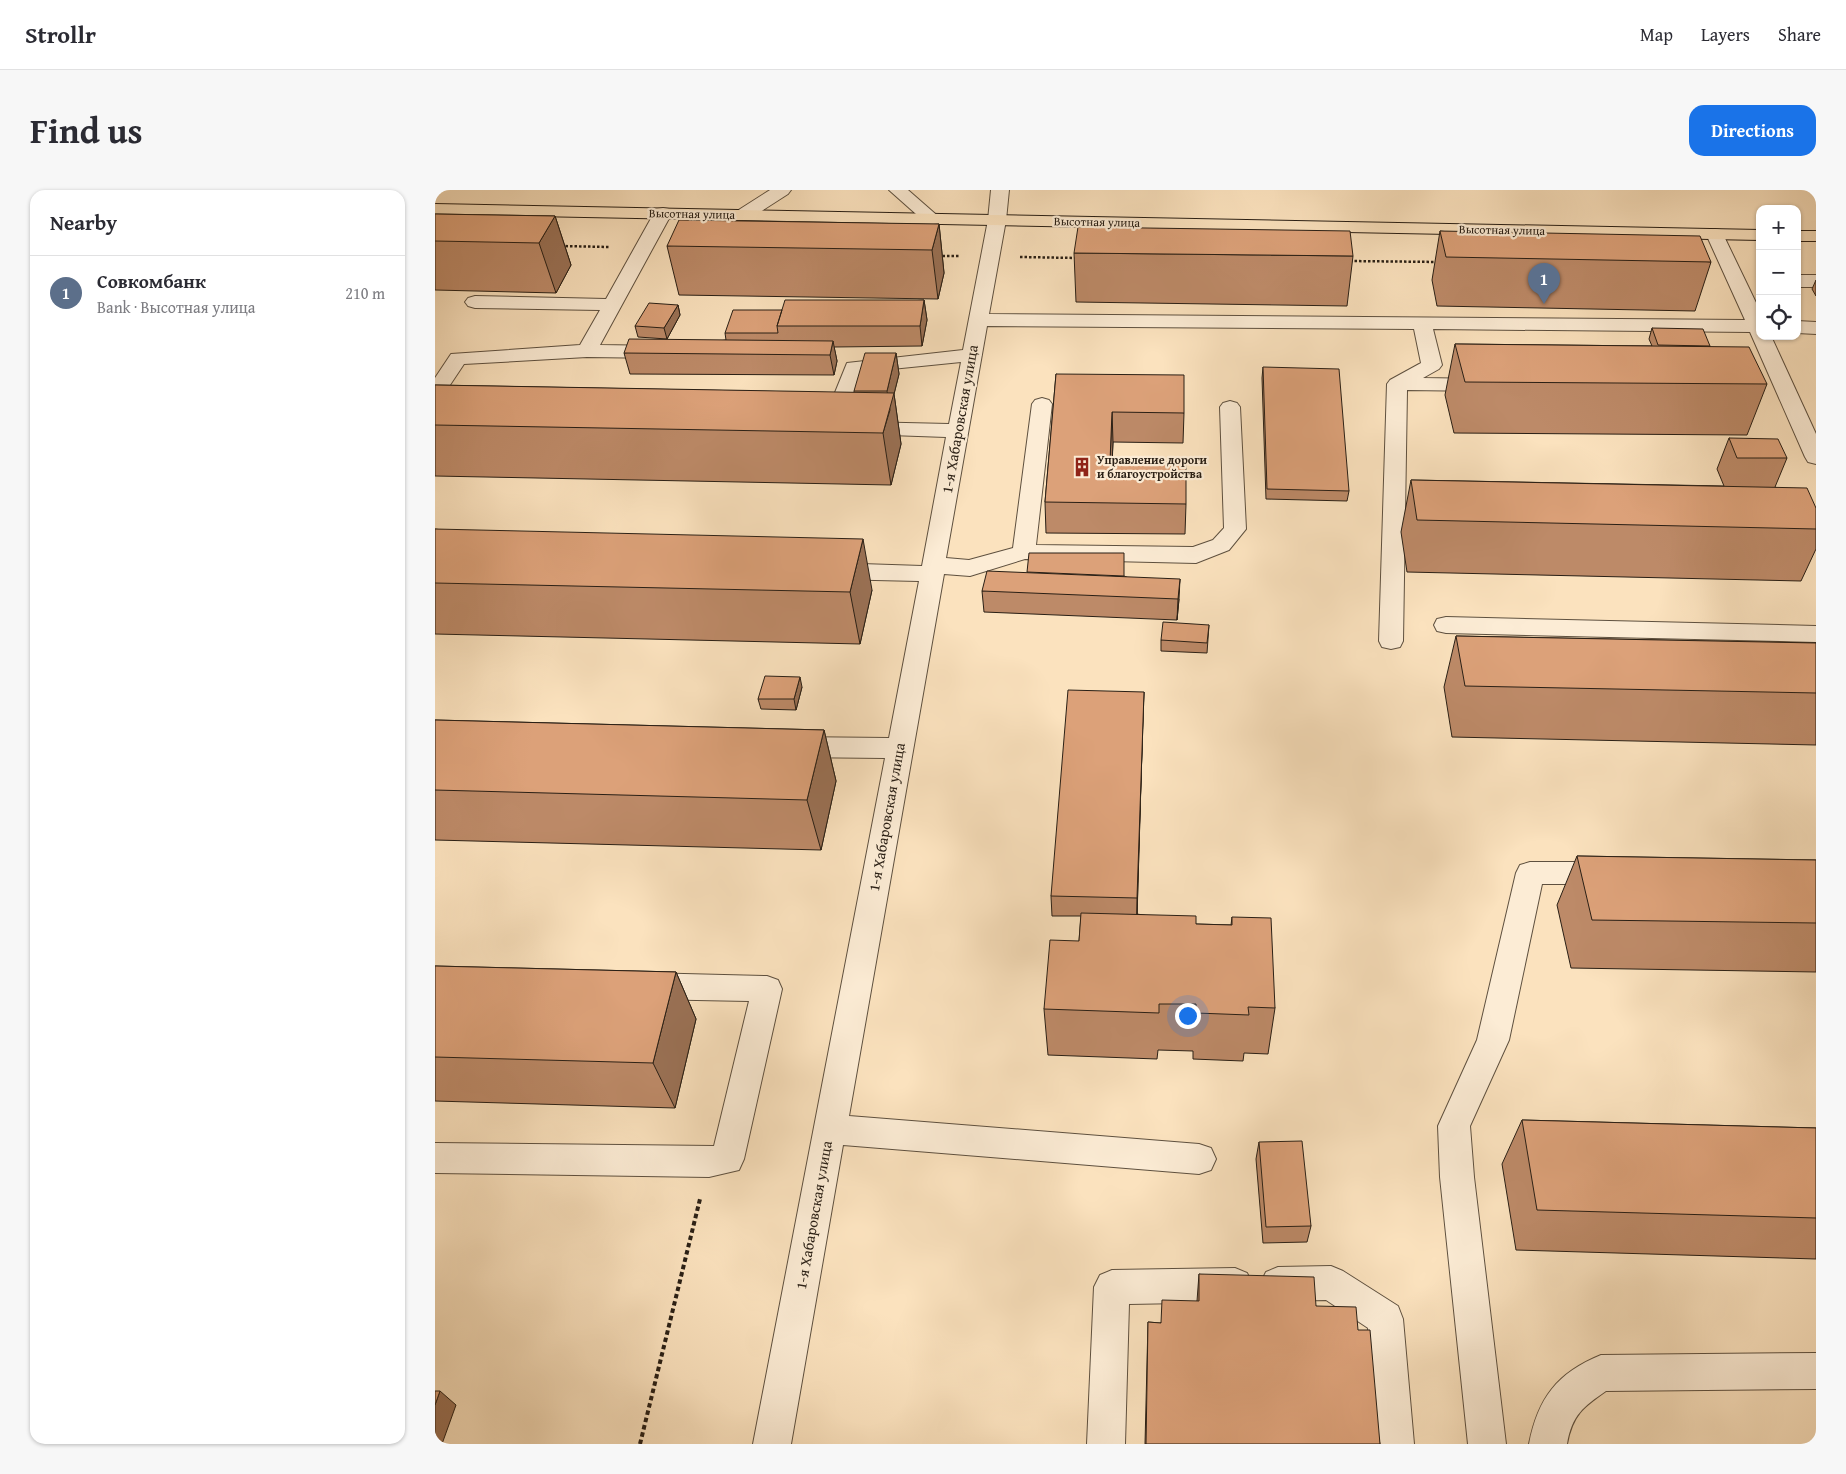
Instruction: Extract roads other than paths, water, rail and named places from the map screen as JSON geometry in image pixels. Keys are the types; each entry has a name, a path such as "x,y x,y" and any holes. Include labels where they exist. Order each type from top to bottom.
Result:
{"main road":[{"name":"Высотная улица","path":"435,209 1756,235"},
{"path":"1801,236 1816,236"}],"street":[{"path":"743,215 782,190"},
{"path":"898,190 931,218"},
{"name":"1-я Хабаровская улица","path":"772,1444 979,320 997,220 1000,190"},
{"path":"587,351 663,213"},
{"path":"1715,234 1744,280 1756,320"},
{"path":"1801,281 1816,281"},
{"path":"475,302 611,305"},
{"path":"979,320 1422,323 1756,330"},
{"path":"1397,384 1431,365 1422,323"},
{"path":"1801,327 1816,328"},
{"path":"1763,340 1816,457"},
{"path":"435,393 458,358 587,351 684,353"},
{"path":"958,431 822,427 854,367 972,355"},
{"path":"1397,384 1503,385"},
{"path":"1391,641 1397,384"},
{"path":"1024,552 1042,404"},
{"path":"813,570 933,570 970,568 1024,552 1195,555 1221,545 1235,529 1230,407"},
{"path":"1446,624 1816,634"},
{"path":"771,746 899,748"},
{"path":"1487,1444 1457,1177 1454,1126 1493,1040 1530,873 1629,874"},
{"path":"435,1158 709,1162 727,1159 767,989 621,986"},
{"path":"830,1129 1199,1159"},
{"path":"1106,1444 1112,1287 1331,1283 1385,1320 1395,1444"},
{"path":"1548,1444 1552,1421 1571,1393 1601,1374 1816,1371"}],"place":[{"name":"Совкомбанк","path":"1544,304"},
{"name":"Управление дороги и благоустройства","path":"1082,467"}]}
